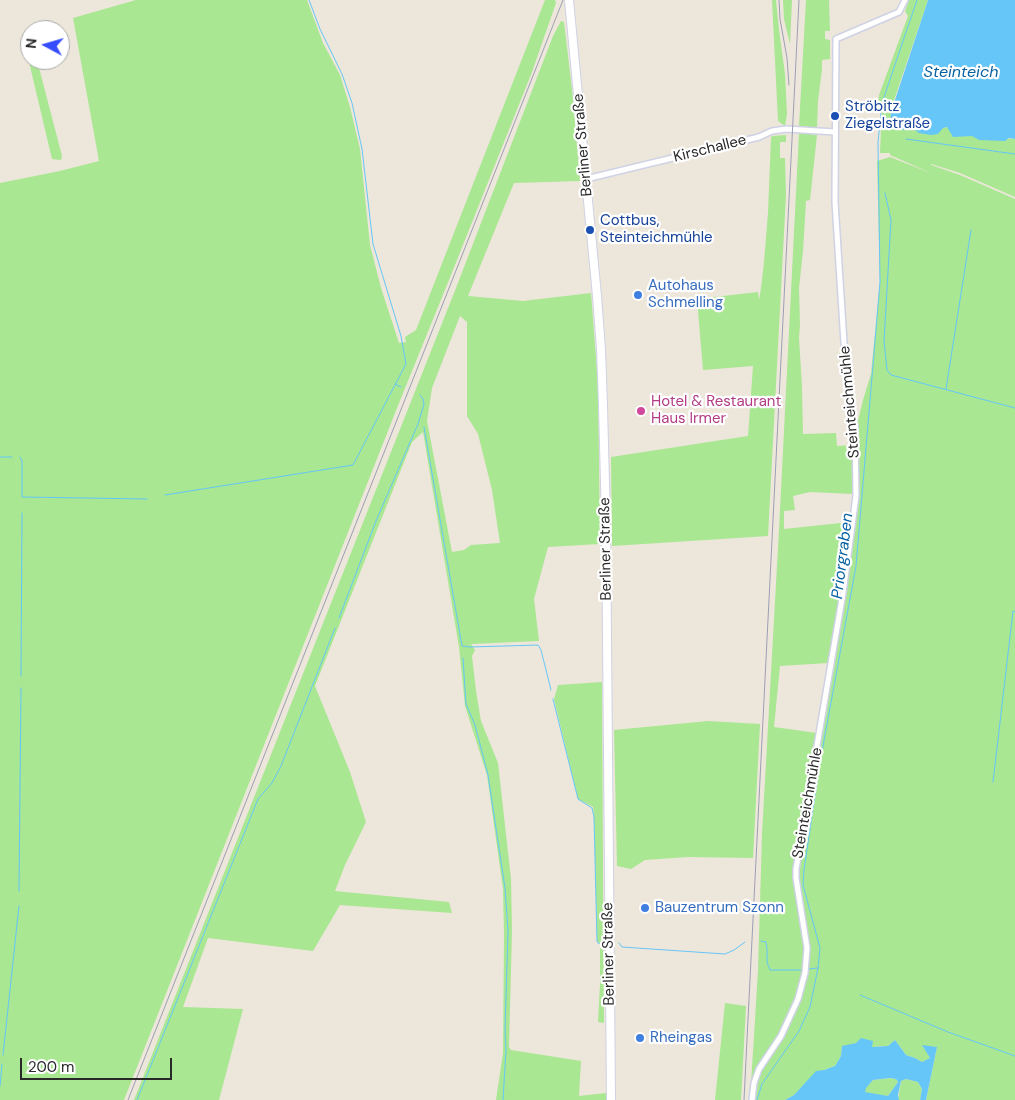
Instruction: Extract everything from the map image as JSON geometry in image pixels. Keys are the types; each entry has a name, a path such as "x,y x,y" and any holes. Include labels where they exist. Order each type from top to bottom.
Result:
{"main road":[{"name":"Berliner Straße","path":"569,0 601,349 604,406 611,1100"}],"street":[{"name":"Steinteichmühle","path":"752,1100 754,1083 759,1069 781,1036 798,999 805,973 807,948 796,869 844,593 856,496 855,427 844,343 835,202 836,39 899,12 905,0"},
{"name":"Kirschallee","path":"586,179 759,137 772,131 786,129 835,132"}],"green space":[{"path":"136,0 307,0 323,43 340,75 350,107 360,149 370,245 381,288 399,343 406,342 405,337 416,330 545,0 555,0 556,3 532,72 399,403 124,1100 0,1100 0,183 99,161 73,18"},
{"path":"772,0 776,0 785,74 787,114 785,126 778,121"},
{"path":"783,0 792,0 790,44 784,19"},
{"path":"806,0 829,0 830,31 825,31 825,39 830,40 830,59 822,60 817,128 799,126"},
{"path":"909,0 928,0 892,106 890,124 948,127 972,136 1015,139 1015,197 960,173 931,165 960,175 1015,199 1015,1100 926,1100 937,1047 923,1046 930,1058 922,1062 906,1055 895,1040 888,1046 872,1047 856,1043 842,1047 841,1056 835,1066 816,1072 794,1095 785,1100 750,1100 799,133 817,135 810,200 806,201 799,288 803,434 836,433 837,446 852,445 871,374 880,282 877,161 890,157 933,174 890,155 890,153 880,153 882,105 878,104 879,95 908,16 905,11","holes":["810,492 853,494 850,522 784,529 784,511 795,510 793,496","828,663 817,733 774,727 780,666"]},
{"path":"561,21 564,22 580,181 514,183 468,296 523,301 591,293 598,384 600,544 548,547 534,599 539,641 471,644 475,650 472,656 481,721 498,763 511,879 512,930 509,1047 511,1050 581,1061 579,1096 606,1093 606,1100 496,1100 503,1053 503,889 487,775 465,706 459,647 423,432 412,442 315,686 350,772 366,822 345,865 335,891 449,902 452,913 340,905 313,951 208,938 183,1007 243,1009 219,1100 134,1100 456,288 553,36","holes":["460,316 467,322 467,416 478,434 492,490 500,543 471,545 464,550 452,552 427,421 432,388"]},
{"path":"31,70 40,70 62,156 61,160 52,159"},
{"path":"786,135 786,142 780,142 780,158 785,158 786,195 768,536 612,546 611,457 748,436 753,366 703,370 697,299 758,292 759,300 768,213 771,138 772,136"},
{"path":"602,682 604,1023 598,1022 600,944 597,941 593,807 578,799 554,699 558,685"},
{"path":"708,721 760,724 753,858 688,857 645,860 631,869 617,866 614,730"},
{"path":"725,1003 746,1006 741,1100 715,1100"},
{"path":"896,1079 898,1082 888,1096 864,1093 865,1088 873,1080"},
{"path":"906,1079 918,1082 922,1089 920,1100 898,1100 901,1081"}],"water":[{"name":"Steinteich","path":"928,0 1015,0 1015,139 1009,138 1005,141 979,140 972,136 953,137 947,127 943,128 938,134 931,135 919,133 909,125 904,130 890,125 891,112"},
{"path":"861,1038 873,1041 872,1047 888,1046 895,1040 906,1055 922,1062 930,1058 922,1045 937,1047 926,1100 920,1100 922,1089 918,1082 906,1079 901,1081 898,1095 899,1100 785,1100 794,1095 816,1071 835,1066 841,1056 842,1046 856,1043","holes":["896,1079 898,1082 888,1096 865,1092 873,1080"]}],"waterway":[{"path":"165,495 353,465 406,364 401,336 373,244 362,149 352,103 342,74 320,29 309,0"},
{"name":"Priorgraben","path":"757,1100 762,1084 799,1031 810,1007 818,968 820,948 803,885 804,870 819,768 856,566 880,282 878,142 882,103 917,0"},
{"path":"906,139 1015,154"},
{"path":"885,193 891,220 884,341 887,370 891,375 1015,408"},
{"path":"946,389 971,230"},
{"path":"395,384 401,387"},
{"path":"339,618 376,521 418,424 424,404 420,395"},
{"path":"424,427 462,646 538,645 551,690"},
{"path":"0,457 12,457"},
{"path":"20,457 22,461 22,497 147,499"},
{"path":"21,676 22,513"},
{"path":"993,782 1013,611 1015,612"},
{"path":"137,1100 258,799 272,783 281,766 335,628"},
{"path":"463,658 466,704 475,725 488,775 505,888 508,931 506,1050 503,1100"},
{"path":"19,891 21,688"},
{"path":"553,699 578,799 592,808 594,817 597,941 600,944"},
{"path":"3,1055 19,906"},
{"path":"761,941 766,942 767,962 770,970 801,970"},
{"path":"619,943 622,947 725,954 745,942"},
{"path":"808,969 818,968"},
{"path":"860,995 948,1032 1015,1056"},
{"path":"0,1086 2,1064"}],"railway":[{"path":"128,1100 563,0"},
{"path":"779,0 789,85"},
{"path":"744,1100 799,0"}],"place":[{"name":"Ströbitz Ziegelstraße","path":"835,116"},
{"name":"Cottbus, Steinteichmühle","path":"590,230"},
{"name":"Autohaus Schmelling","path":"638,295"},
{"name":"Hotel & Restaurant Haus Irmer","path":"641,411"},
{"name":"Bauzentrum Szonn","path":"645,908"},
{"name":"Rheingas","path":"640,1038"}]}
